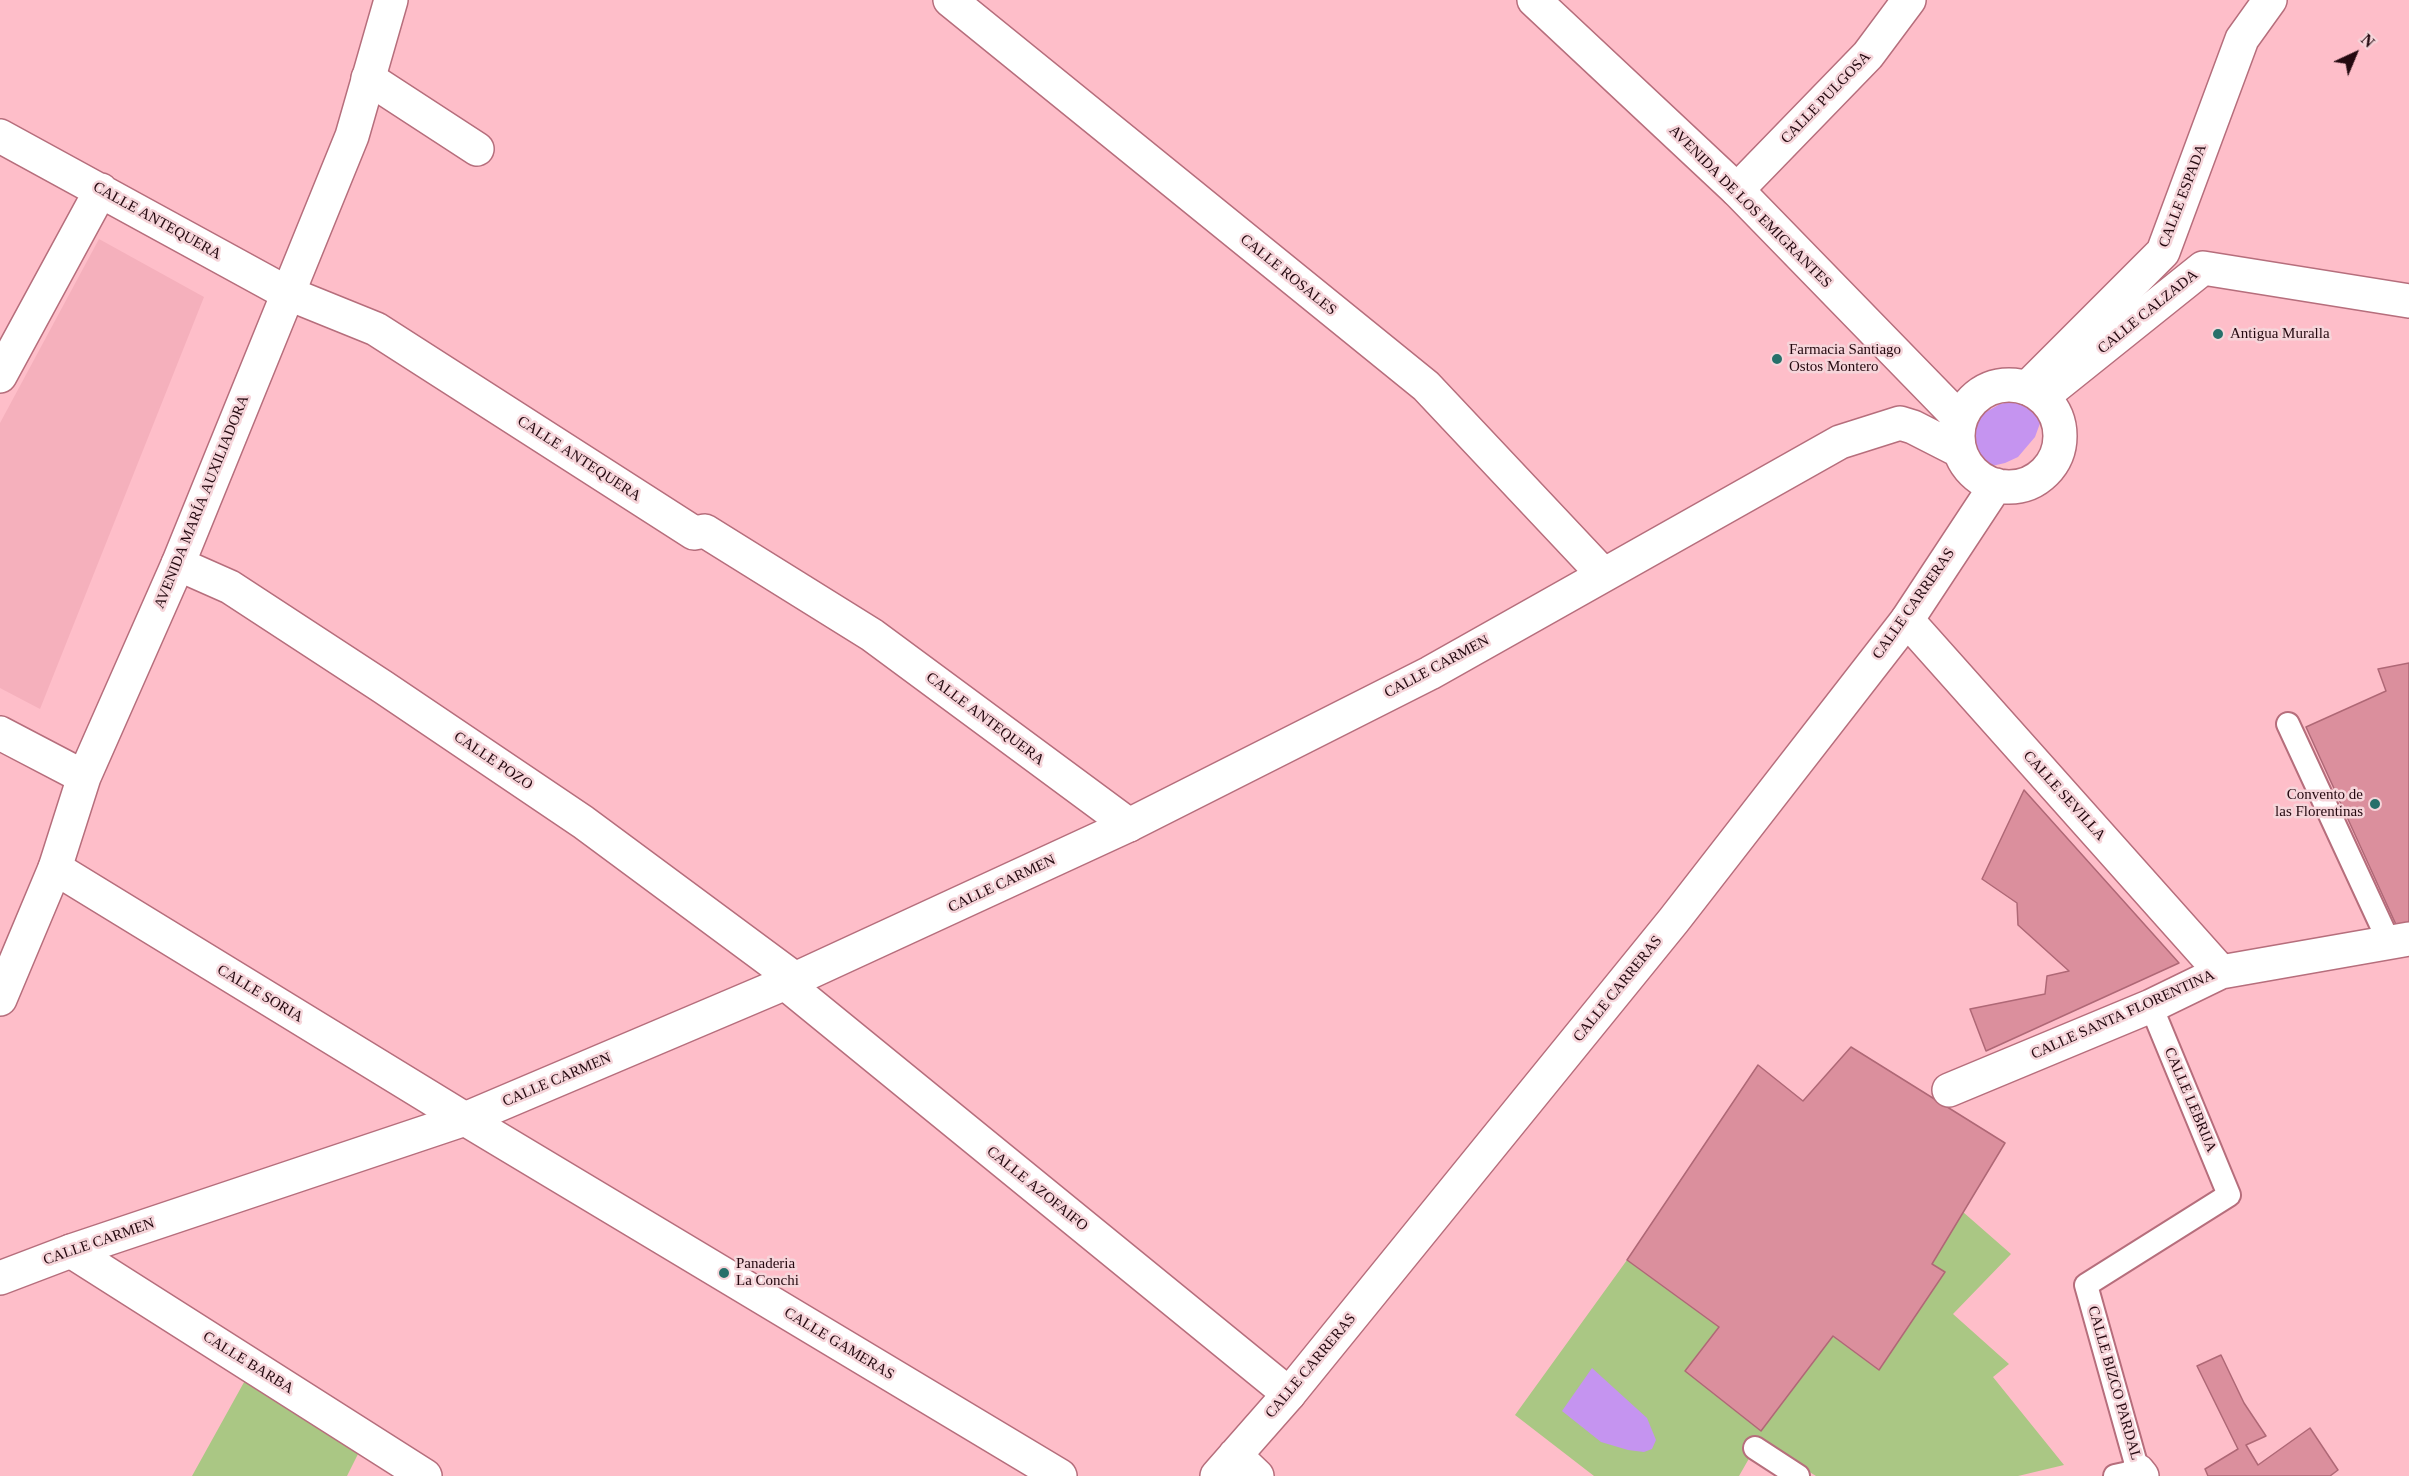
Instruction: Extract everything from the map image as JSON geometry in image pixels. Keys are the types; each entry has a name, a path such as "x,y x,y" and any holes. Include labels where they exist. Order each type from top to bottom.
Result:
{"street":[{"name":"AVENIDA MARÍA AUXILIADORA","path":"0,999 55,868 84,777 178,564 352,136 391,0"},
{"name":"CALLE ROSALES","path":"950,0 1426,386 1603,574"},
{"name":"AVENIDA DE LOS EMIGRANTES","path":"1534,0 1737,190 1960,419"},
{"name":"CALLE PULGOSA","path":"1737,190 1869,55 1909,0"},
{"name":"CALLE ESPADA","path":"2035,392 2163,252 2242,39 2270,0"},
{"path":"368,78 477,149"},
{"name":"CALLE ANTEQUERA","path":"0,136 287,293 375,329 694,533 705,531 872,635 1129,825"},
{"path":"0,376 101,190"},
{"name":"CALLE CALZADA","path":"2035,392 2203,268 2409,301"},
{"path":"2012,385 2035,392 2053,411 2059,427 2060,444 2054,460 2044,474 2030,483 2013,487 1996,485 1980,478 1967,466 1960,451 1957,434 1960,419 1968,404 1980,393 1995,386 2012,385"},
{"name":"CALLE CARMEN","path":"0,1278 70,1251 465,1119 790,981 1129,825 1430,673 1840,442 1900,423 1913,427 1960,451"},
{"name":"CALLE CARRERAS","path":"1236,1469 1288,1394 1674,920 1906,620 1996,485"},
{"name":"CALLE POZO","path":"178,564 230,587 393,693 583,822 790,981"},
{"name":"CALLE SEVILLA","path":"1906,620 2221,972"},
{"path":"0,733 84,777"},
{"name":"CALLE SORIA","path":"55,868 465,1119"},
{"name":"CALLE SANTA FLORENTINA","path":"1949,1090 2151,1006 2221,972 2399,941"},
{"name":"CALLE AZOFAIFO","path":"790,981 1288,1394"},
{"name":"CALLE GAMERAS","path":"465,1119 1060,1476"},
{"name":"CALLE BARBA","path":"70,1251 425,1476"}],"lane":[{"path":"2288,724 2399,941"},
{"name":"CALLE LEBRIJA","path":"2151,1006 2229,1195"},
{"name":"CALLE BIZCO PARDAL","path":"2132,1474 2086,1285 2229,1195"},
{"path":"1755,1448 1798,1476"}],"shaded area":[{"path":"99,239 204,297 40,709 0,688 0,423"},
{"path":"2026,398 2038,405 2043,415 2035,437 2018,457 2005,463 1992,466 1977,460 1971,449 1970,432 1979,416 2000,404"},
{"path":"1592,1368 1647,1418 1656,1440 1652,1449 1644,1452 1628,1450 1601,1442 1562,1411"}],"green space":[{"path":"1963,1212 2011,1254 1953,1314 2009,1364 1993,1377 2064,1465 2018,1476 1816,1476 1759,1441 1739,1476 1594,1476 1515,1415 1627,1260 1719,1327 1761,1431 1833,1336 1879,1370 1945,1272 1932,1264"},
{"path":"253,1366 366,1438 347,1476 192,1476"}],"building":[{"name":"Convento de las Florentinas","path":"2409,663 2409,939 2403,940 2306,727 2386,691 2378,669"},
{"path":"2024,790 2179,963 1986,1051 1970,1009 2045,994 2047,976 2069,971 2018,925 2017,903 1982,879"},
{"path":"1851,1047 2005,1143 1932,1264 1945,1272 1879,1370 1833,1336 1761,1431 1685,1371 1719,1327 1627,1260 1758,1065 1803,1101"},
{"path":"2221,1355 2244,1403 2266,1436 2246,1445 2258,1465 2310,1428 2338,1470 2330,1476 2208,1476 2205,1469 2238,1449 2197,1366"}],"place":[{"name":"Antigua Muralla","path":"2218,334"},
{"name":"Farmacia Santiago Ostos Montero","path":"1777,359"},
{"name":"Convento de las Florentinas","path":"2375,804"},
{"name":"Panaderia La Conchi","path":"724,1273"}]}
